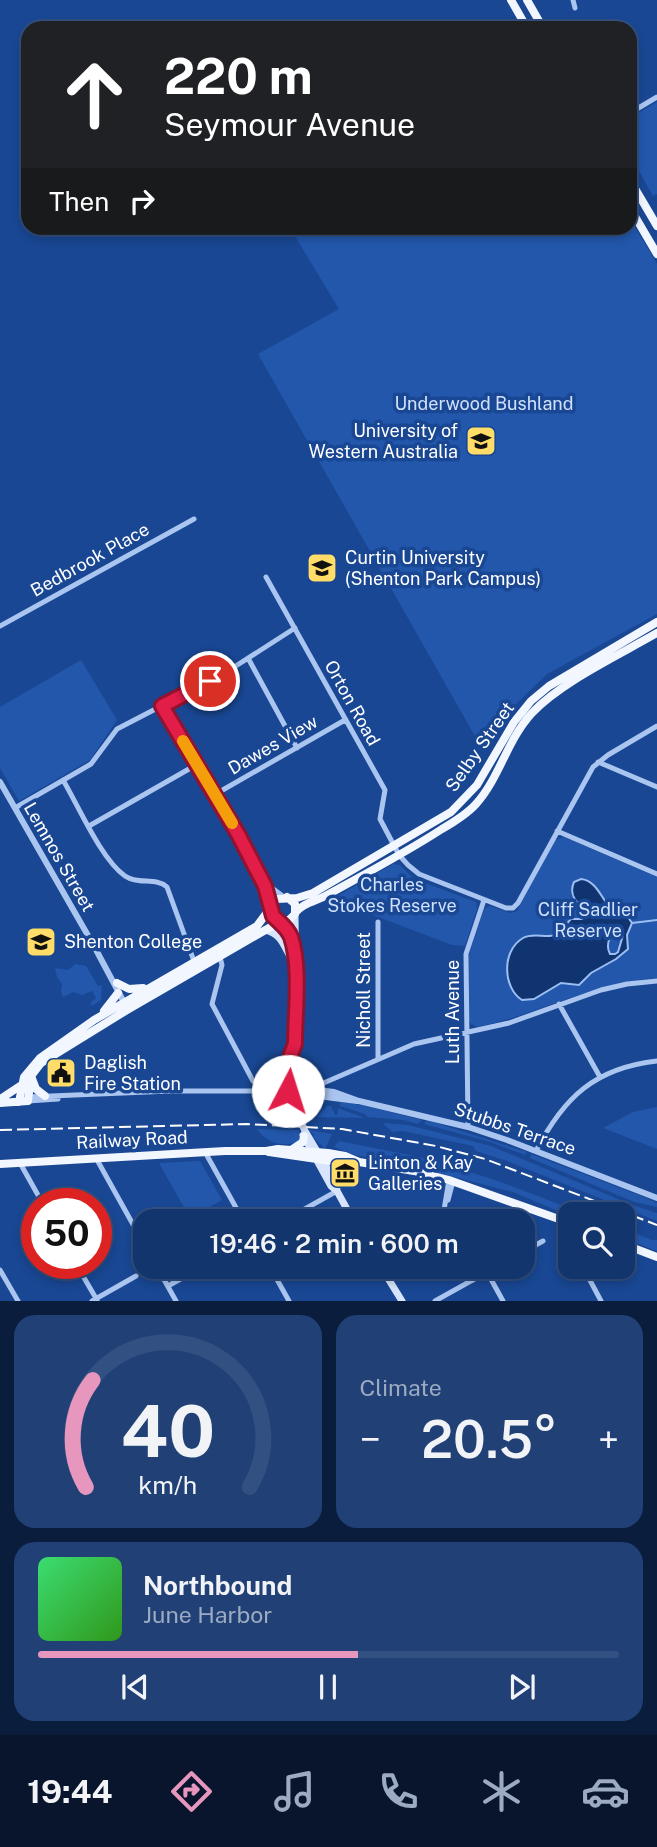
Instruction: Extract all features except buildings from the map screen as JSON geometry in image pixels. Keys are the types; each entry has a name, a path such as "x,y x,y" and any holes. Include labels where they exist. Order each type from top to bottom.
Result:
{"main road":[{"path":"511,0 523,21"},
{"path":"527,0 539,21"},
{"path":"637,192 657,226"},
{"path":"637,220 657,254"},
{"name":"Selby Street","path":"285,897 297,898 313,893 468,811 485,793 511,742 533,712 640,637 657,622"},
{"name":"Selby Street","path":"295,914 306,904 323,897 397,850 460,804 481,778 514,722 531,701 549,686 640,637 657,633"},
{"path":"460,804 468,811"},
{"path":"23,1099 31,1076 44,1061 127,1005 256,927 276,900 285,897 294,903 295,914 292,1106 304,1136 317,1155"},
{"path":"271,908 273,917 281,921 291,937 295,966"},
{"path":"117,983 136,990 146,988 220,957 281,921 290,920 295,914"},
{"path":"265,930 283,941 295,966"},
{"path":"94,1020 127,1005 146,988"},
{"path":"1,1100 20,1086 32,1065 94,1020 118,993"},
{"path":"31,1076 36,1088 45,1096"},
{"path":"20,1086 23,1099"},
{"path":"1,1100 23,1099"},
{"path":"292,1106 331,1186 347,1209"},
{"path":"291,1150 303,1142 304,1136"},
{"name":"Railway Road","path":"0,1164 205,1152 291,1150 317,1155"},
{"name":"Railway Road","path":"266,1151 345,1156 359,1162 414,1171 558,1218"},
{"path":"635,1249 657,1257"},
{"path":"388,1279 400,1301"}],"street":[{"path":"573,0 575,8"},
{"path":"637,109 657,97"},
{"name":"Bedbrook Place","path":"0,626 194,519"},
{"name":"Orton Road","path":"266,577 385,790 380,818 397,850"},
{"path":"15,808 91,764 115,730 225,673 295,628"},
{"path":"248,658 297,748"},
{"path":"162,706 238,834 264,884 271,908"},
{"name":"Dawes View","path":"214,795 345,720"},
{"path":"397,850 419,874 506,908 516,906 584,781 598,762 657,726"},
{"path":"598,762 657,787"},
{"path":"89,826 196,765"},
{"path":"64,780 114,868 129,879 165,885 196,965"},
{"name":"Lemnos Street","path":"0,782 117,983 127,1005"},
{"path":"557,831 657,874"},
{"path":"238,834 257,857 272,888 285,897"},
{"name":"Luth Avenue","path":"468,1127 466,954 484,900"},
{"name":"Nicholl Street","path":"378,1059 379,922"},
{"name":"Lemnos Street","path":"94,946 127,1005"},
{"path":"220,957 222,965 212,1004 253,1081"},
{"path":"258,1091 292,1106 336,1077 421,1042 509,1023 619,985 657,981"},
{"path":"559,1004 600,1077"},
{"path":"536,1150 567,1102 600,1077 627,1066 657,1062"},
{"name":"Stubbs Terrace","path":"292,1090 334,1092 359,1101 468,1127 536,1150 657,1198"},
{"path":"23,1099 157,1092 270,1091"},
{"path":"23,1099 68,1096"},
{"path":"205,1152 237,1209"},
{"path":"96,1158 133,1224"},
{"path":"20,1163 34,1188"},
{"path":"444,1209 451,1181"},
{"path":"304,1209 337,1191"},
{"path":"535,1245 543,1241"},
{"path":"0,1270 18,1301"},
{"path":"84,1279 95,1300 133,1278"},
{"path":"164,1279 176,1301"},
{"path":"168,1286 181,1279"},
{"path":"277,1279 289,1301"},
{"path":"491,1279 503,1301"},
{"path":"589,1279 601,1301"},
{"path":"435,1301 472,1280"}],"green space":[{"path":"657,102 657,194 653,196 637,167 637,114"},
{"name":"Underwood Bushland","path":"637,231 657,264 657,614 547,674 513,707 484,752 258,354 339,309 294,235 637,235"},
{"path":"81,660 117,720 90,760 19,801 0,768 0,707"},
{"name":"Cliff Sadlier Reserve","path":"564,837 657,877 657,978 589,992 478,1027 471,1024 469,955 484,909 490,906 511,913 517,911 555,840"},
{"name":"Charles Stokes Reserve","path":"393,864 400,865 414,879 476,902 477,909 465,946 452,945 336,901 336,897"},
{"path":"75,964 86,966 98,986 102,985 101,1000 92,1006 90,1003 96,998 92,991 82,995 73,992 63,997 62,984 55,968 68,970"},
{"path":"262,1099 270,1100 289,1114 273,1115"},
{"path":"318,1100 323,1106 310,1116 300,1112 308,1102"},
{"path":"340,1102 422,1120 418,1124 368,1117 340,1106"},
{"path":"327,1106 331,1106 335,1115 338,1114 338,1108 365,1118 317,1117"},
{"path":"657,1107 657,1149 603,1128 633,1112"},
{"path":"427,1120 527,1152 525,1155 490,1142 424,1124"},
{"path":"383,1123 408,1125 491,1146 625,1202 610,1202 476,1151 473,1146 403,1131 392,1132"},
{"path":"257,1129 299,1130 300,1141 276,1143 265,1138"},
{"path":"308,1130 332,1134 325,1149 312,1136 315,1135"},
{"path":"339,1141 425,1158 558,1204 558,1211 513,1192 391,1161 355,1155 334,1147"},
{"path":"531,1154 644,1197 657,1203 657,1207 634,1202 530,1158"},
{"path":"200,1161 222,1200 206,1209 185,1209 159,1163"},
{"path":"635,1206 657,1213 657,1221 635,1212"},
{"path":"635,1234 657,1240 657,1251 635,1243"}],"shaded area":[{"path":"586,880 596,888 607,904 619,904 632,923 627,935 628,949 591,973 579,985 561,983 534,999 522,1000 508,979 511,951 523,938 532,935 556,935 571,919 582,919 584,908 574,897 574,882","holes":["620,928 623,935 618,952 610,954 608,943 611,935"]}],"waterway":[{"path":"632,923 657,920"}],"railway":[{"path":"0,1130 247,1124 342,1129 436,1146 485,1159 657,1225"}],"slow traffic":[{"path":"183,741 232,823"}],"place":[{"name":"University of Western Australia","path":"481,441"},
{"name":"Curtin University (Shenton Park Campus)","path":"322,568"},
{"name":"Shenton College","path":"41,942"},
{"name":"Daglish Fire Station","path":"61,1073"},
{"name":"Linton & Kay Galleries","path":"345,1173"}],"route":[{"path":"210,681 162,706 238,834 265,886 273,916 281,922 291,937 295,966 295,1044 291,1054 288,1091"}]}
